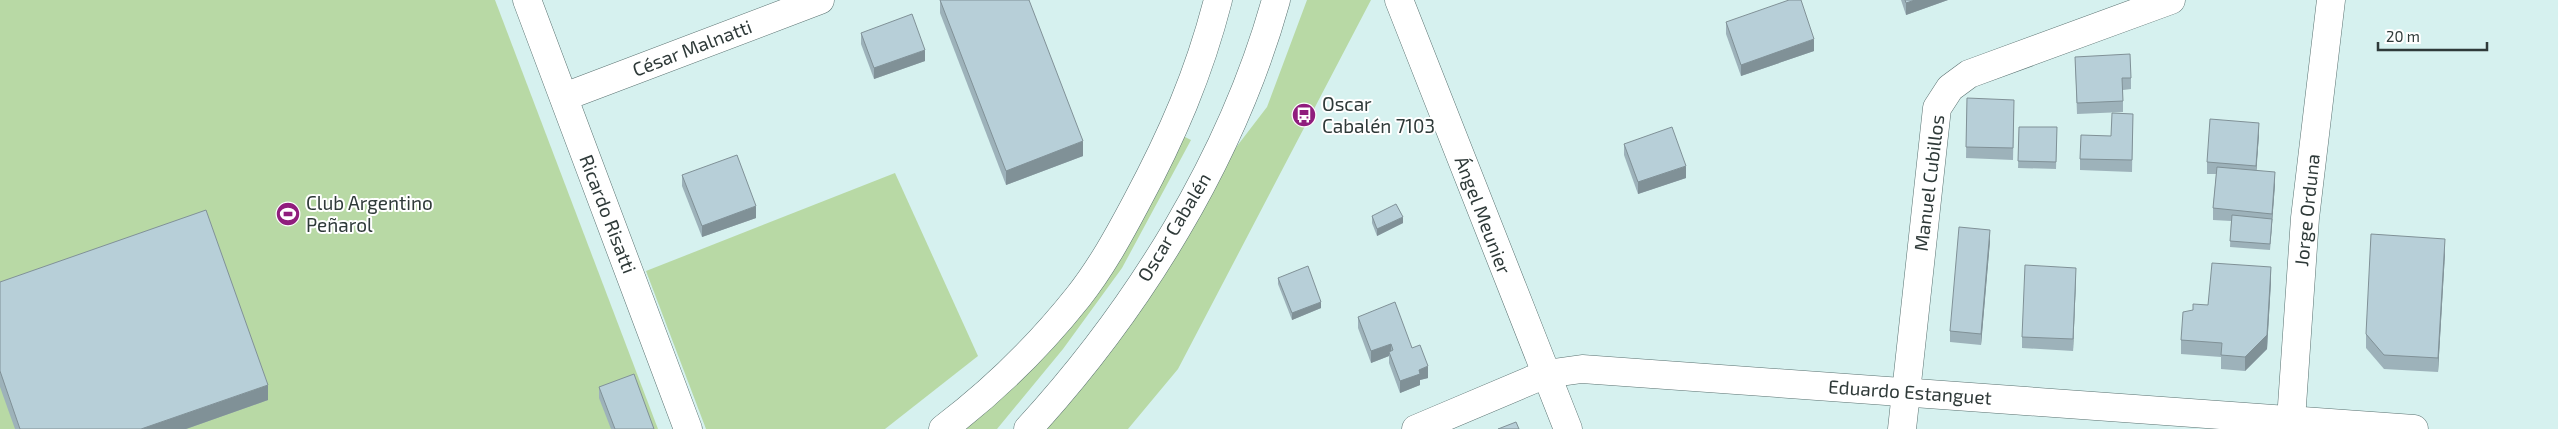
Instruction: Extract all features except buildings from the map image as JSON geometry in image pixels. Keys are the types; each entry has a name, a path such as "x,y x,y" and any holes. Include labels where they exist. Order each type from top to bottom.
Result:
{"street":[{"name":"Ricardo Risatti","path":"527,0 688,429"},
{"name":"César Malnatti","path":"564,97 820,0"},
{"path":"943,429 973,406 1032,349 1079,296 1117,237 1166,148 1204,53 1218,0"},
{"name":"Oscar Cabalén","path":"1028,429 1106,335 1168,242 1220,151 1265,41 1276,0"},
{"name":"Ángel Meunier","path":"1399,0 1568,429"},
{"name":"Manuel Cubillos","path":"1902,429 1904,391 1937,108 1950,88 1969,74 2171,0"},
{"name":"Jorge Orduna","path":"2291,420 2305,218 2331,0"},
{"name":"Eduardo Estanguet","path":"1416,429 1546,374 1582,369 2414,429"}],"green space":[{"name":"Club Argentino Peñarol","path":"0,0 495,0 658,429 0,429"},
{"path":"1307,0 1371,0 1178,369 1128,429 1020,429 1267,107"},
{"path":"1175,132 1191,140 1122,268 1063,349 997,429 944,429 1047,343"},
{"path":"895,173 978,356 885,429 706,429 646,271"}],"place":[{"name":"Oscar Cabalén 7103","path":"1304,115"},
{"name":"Club Argentino Peñarol","path":"288,214"}]}
